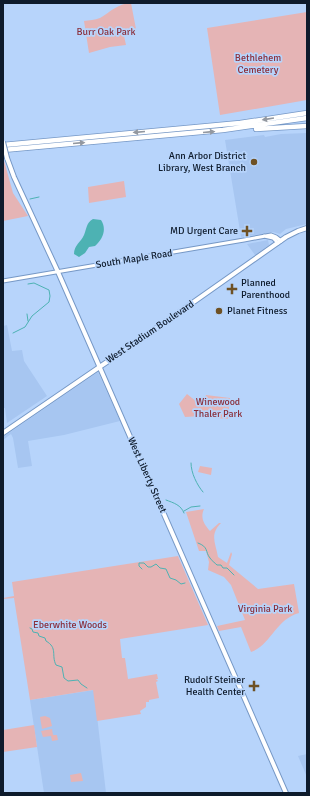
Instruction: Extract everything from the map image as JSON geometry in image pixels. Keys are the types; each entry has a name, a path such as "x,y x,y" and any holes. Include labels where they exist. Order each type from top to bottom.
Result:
{"highway":[{"path":"3,145 240,123 307,113"},
{"path":"3,150 232,129 307,118"},
{"path":"232,129 246,130 307,126"}],"main road":[{"name":"West Liberty Street","path":"3,142 14,177 58,272 286,793"},
{"name":"West Stadium Boulevard","path":"3,433 279,242 298,231 307,228"}],"street":[{"name":"South Maple Road","path":"3,281 264,236 273,238 279,242"}],"shaded area":[{"path":"307,133 307,224 286,229 280,234 273,232 241,237 225,140 264,135 265,137 281,134"},
{"path":"93,219 101,220 103,223 103,234 95,246 89,247 85,253 79,257 74,254 75,248 84,235 88,224"},
{"path":"268,240 269,245 255,255 247,244"},
{"path":"7,325 12,351 22,350 24,361 47,396 7,423 5,408 3,408 3,326"},
{"path":"98,372 120,421 64,435 28,441 32,466 18,468 13,438 11,434 3,440 3,437"},
{"path":"94,690 106,793 44,793 30,700"},
{"path":"307,754 307,777 298,756"}],"green space":[{"name":"Burr Oak Park","path":"131,3 136,29 123,31 126,45 110,47 89,53 84,21 100,18 119,6"},
{"name":"Bethlehem Cemetery","path":"307,12 307,100 220,115 207,28"},
{"path":"3,157 13,193 28,216 3,221"},
{"path":"124,181 126,197 89,203 88,187"},
{"name":"Winewood Thaler Park","path":"187,394 202,406 206,395 230,398 228,419 202,416 185,417 179,404"},
{"path":"200,466 212,468 211,475 198,472"},
{"name":"Virginia Park","path":"204,509 202,515 203,521 210,531 221,523 217,527 214,536 218,557 227,563 231,552 232,554 229,565 258,589 294,584 299,613 291,616 279,626 264,644 251,652 241,627 219,631 217,626 245,620 231,585 224,577 208,570 209,562 206,551 199,551 186,512"},
{"name":"Eberwhite Woods","path":"178,556 208,625 120,639 122,658 125,658 128,679 157,674 158,679 156,679 158,681 156,682 159,698 146,702 146,707 140,711 141,714 97,721 93,690 30,700 14,598 3,599 14,596 12,582"},
{"path":"45,716 50,718 52,726 42,729 40,717"},
{"path":"34,725 37,747 3,752 3,730"},
{"path":"52,729 53,735 57,735 58,740 52,741 51,736 43,737 41,731"},
{"path":"81,773 83,781 71,782 70,775"}],"waterway":[{"path":"30,199 39,197"},
{"path":"13,333 25,327 32,316 49,302 49,290 34,283 28,284"},
{"path":"27,314 28,321"},
{"path":"191,463 195,479 203,492"},
{"path":"166,500 179,506 184,513"},
{"path":"184,511 191,507 200,506"},
{"path":"198,543 204,546 208,556 217,565 227,568 234,575"},
{"path":"142,569 139,566 139,563 144,563 148,567 156,564 160,568 166,569 170,578 181,584 185,583"},
{"path":"30,628 33,632 38,633 39,636 45,638 46,641 52,646 56,665 62,667 64,678 68,681 78,680 87,688"}],"place":[{"name":"Ann Arbor District Library, West Branch","path":"254,162"},
{"name":"MD Urgent Care","path":"247,231"},
{"name":"Planned Parenthood","path":"232,289"},
{"name":"Planet Fitness","path":"219,311"},
{"name":"Rudolf Steiner Health Center","path":"254,686"}]}
